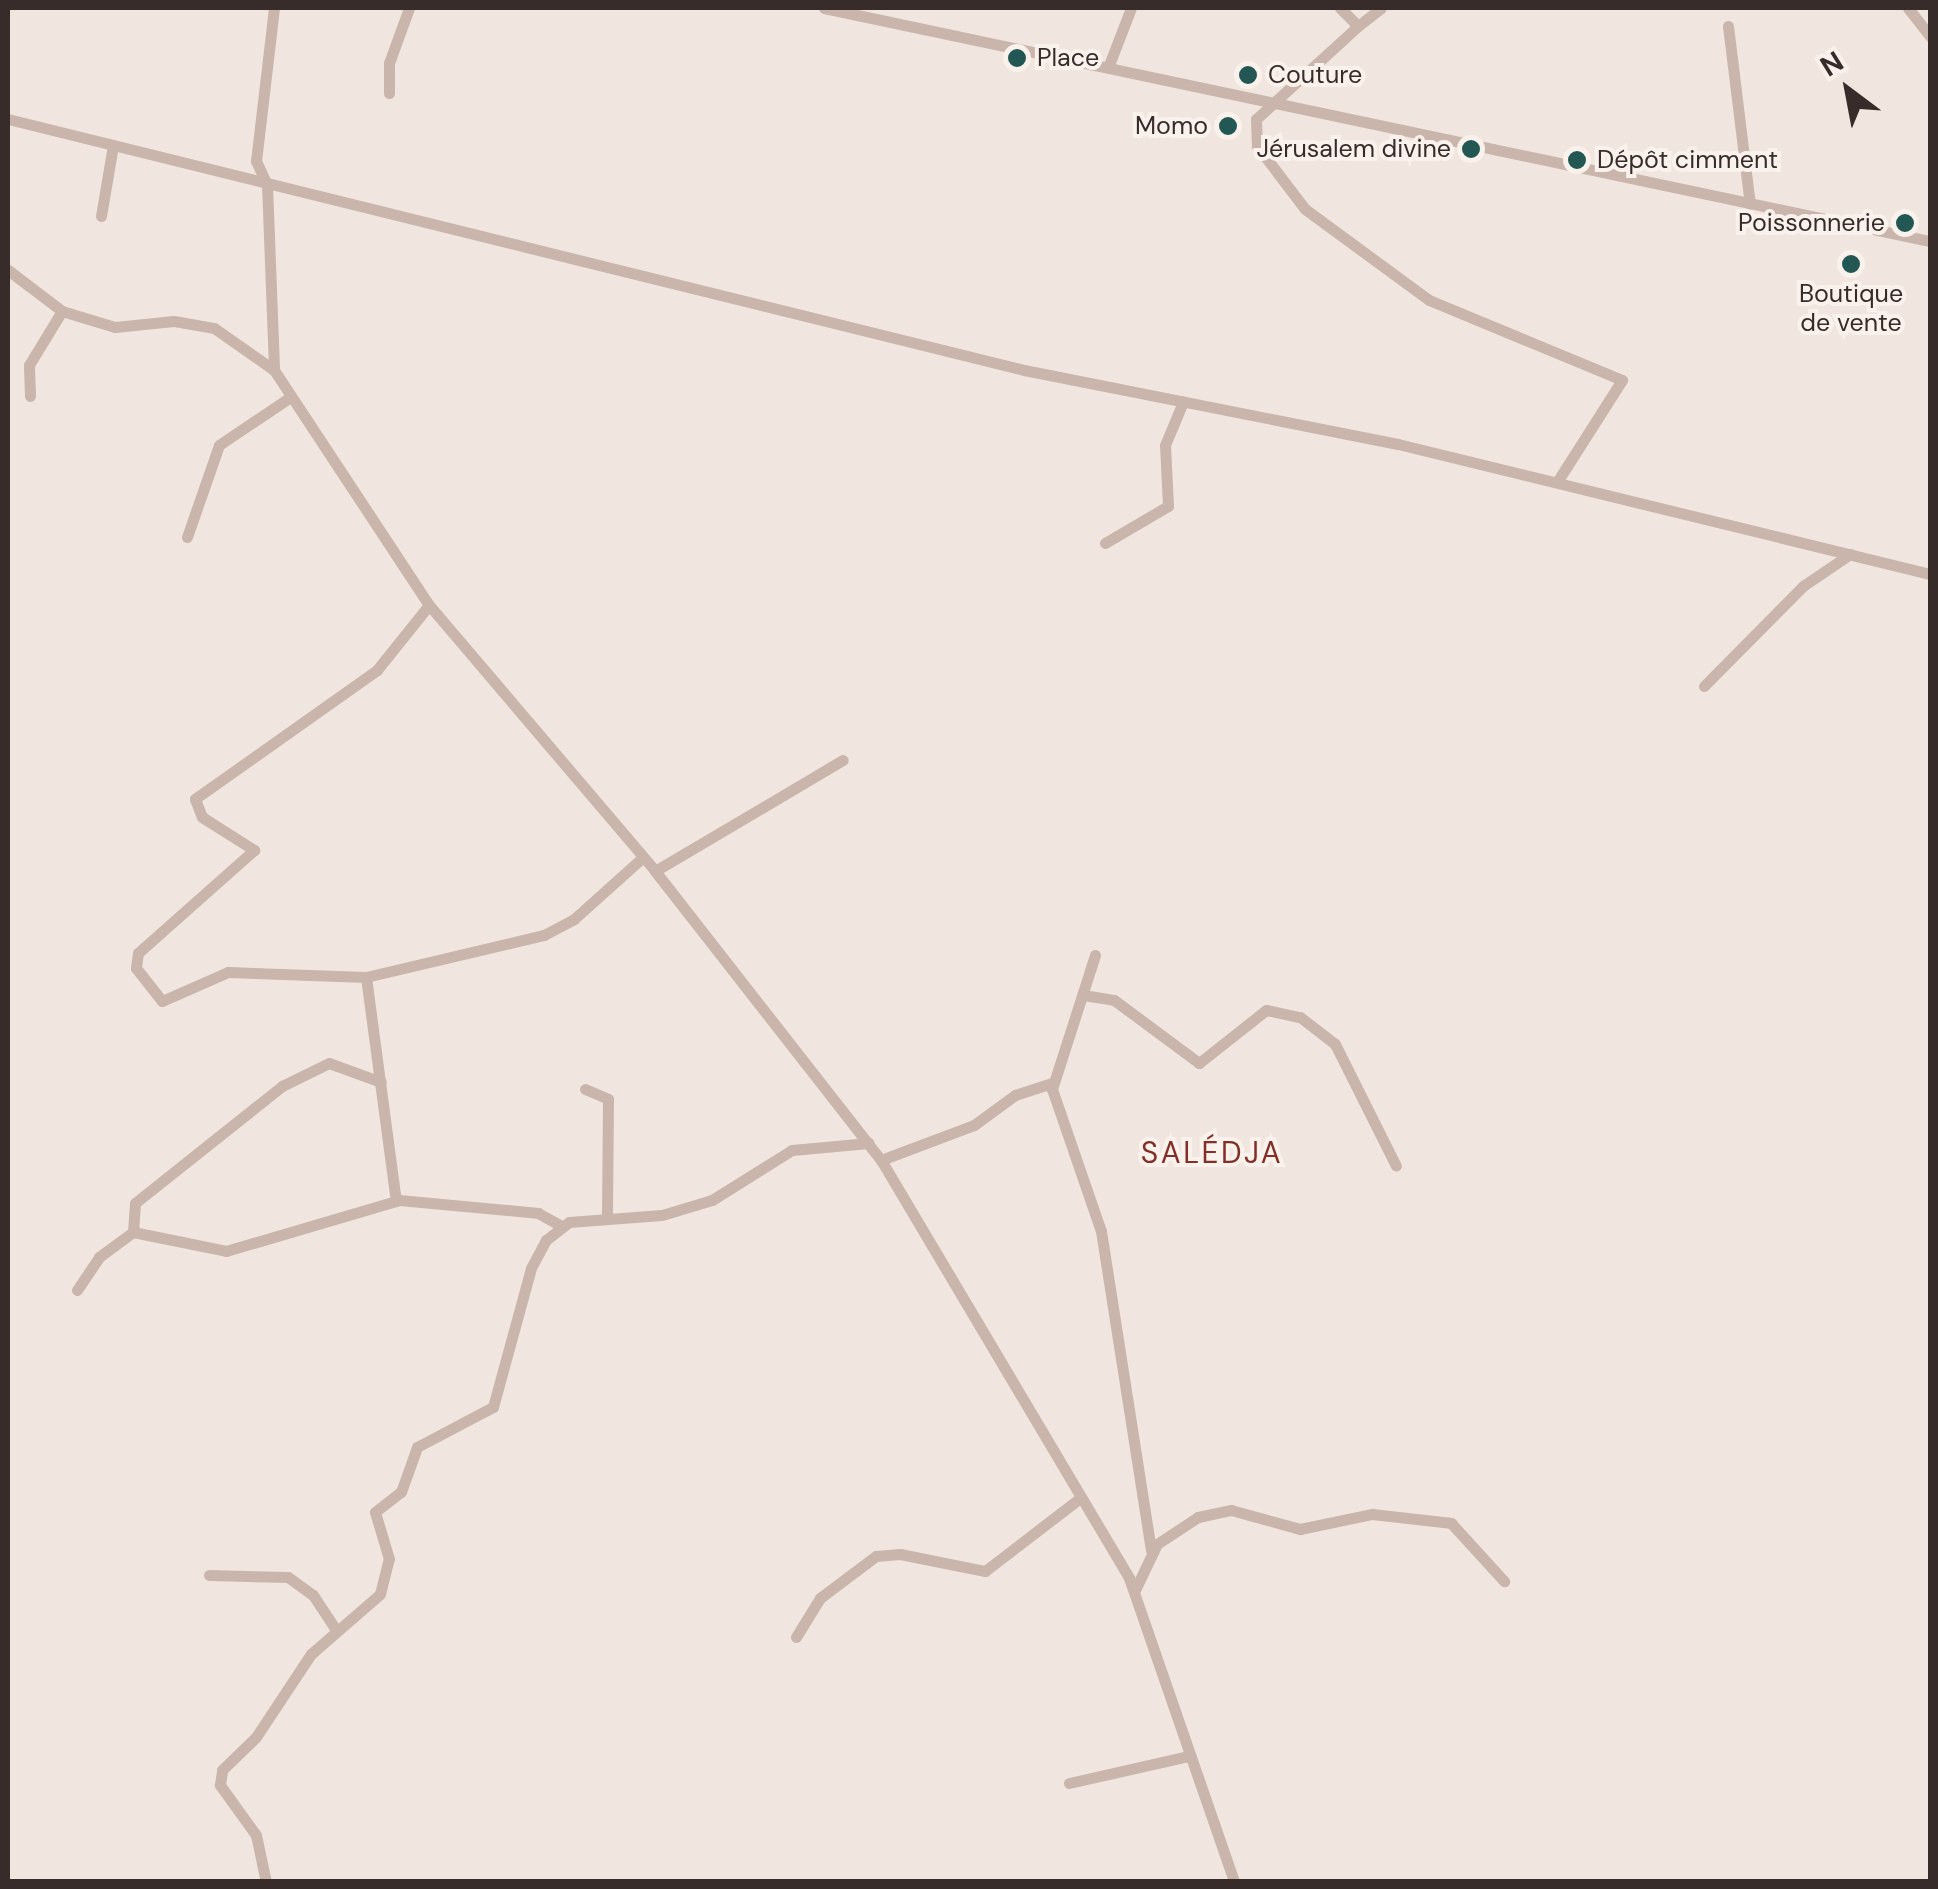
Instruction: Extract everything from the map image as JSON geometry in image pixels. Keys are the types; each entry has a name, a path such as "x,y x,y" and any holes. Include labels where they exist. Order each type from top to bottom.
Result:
{"street":[{"path":"274,8 256,161 266,184 274,370 288,398 429,605 654,871 880,1160 1134,1592 1234,1882"},
{"path":"389,93 389,63 409,8"},
{"path":"824,8 855,10 1273,105 1930,241"},
{"path":"1109,65 1130,8"},
{"path":"1340,8 1358,26"},
{"path":"1381,8 1273,105 1253,133 1305,209 1429,300 1622,380 1557,482"},
{"path":"1908,8 1930,36"},
{"path":"1728,26 1750,204"},
{"path":"8,120 1182,402 1557,482 1930,574"},
{"path":"101,216 113,145"},
{"path":"8,270 62,311 115,326 174,321 214,328 274,370"},
{"path":"30,396 28,364 62,311"},
{"path":"188,537 219,445 288,398"},
{"path":"1106,543 1168,506 1165,444 1182,402"},
{"path":"1704,686 1803,586 1850,554"},
{"path":"429,605 377,670 195,799 202,817 249,842 253,854 162,928 135,965 168,1004 228,972 366,977 564,928 642,858"},
{"path":"654,871 843,760"},
{"path":"1095,955 1051,1083 1102,1232 1150,1550 1134,1592"},
{"path":"366,977 396,1201"},
{"path":"1084,995 1114,1000 1200,1063 1266,1010 1300,1017 1335,1044 1396,1166"},
{"path":"134,1232 135,1203 282,1086 328,1063 381,1082"},
{"path":"880,1160 974,1125 1015,1094 1051,1083"},
{"path":"585,1089 608,1099 607,1218"},
{"path":"77,1290 106,1249 134,1232 226,1251 396,1201 538,1213 561,1226 662,1215 712,1200 792,1150 869,1143"},
{"path":"266,1882 251,1824 220,1776 336,1630 374,1603 386,1583 388,1552 374,1515 402,1490 416,1447 493,1407 531,1268 561,1226"},
{"path":"796,1638 820,1598 876,1556 985,1571 1080,1499"},
{"path":"1150,1550 1219,1510 1300,1529 1343,1516 1398,1516 1451,1523 1504,1581"},
{"path":"208,1574 288,1577 312,1595 336,1630"},
{"path":"1069,1783 1189,1756"}],"place":[{"name":"Place","path":"1017,58"},
{"name":"Couture","path":"1248,75"},
{"name":"Momo","path":"1228,126"},
{"name":"Jérusalem divine","path":"1471,149"},
{"name":"Dépôt cimment","path":"1577,160"},
{"name":"Poissonnerie","path":"1905,223"},
{"name":"Boutique de vente","path":"1851,264"}],"district":[{"name":"SALÉDJA","path":"1212,1153"}]}
